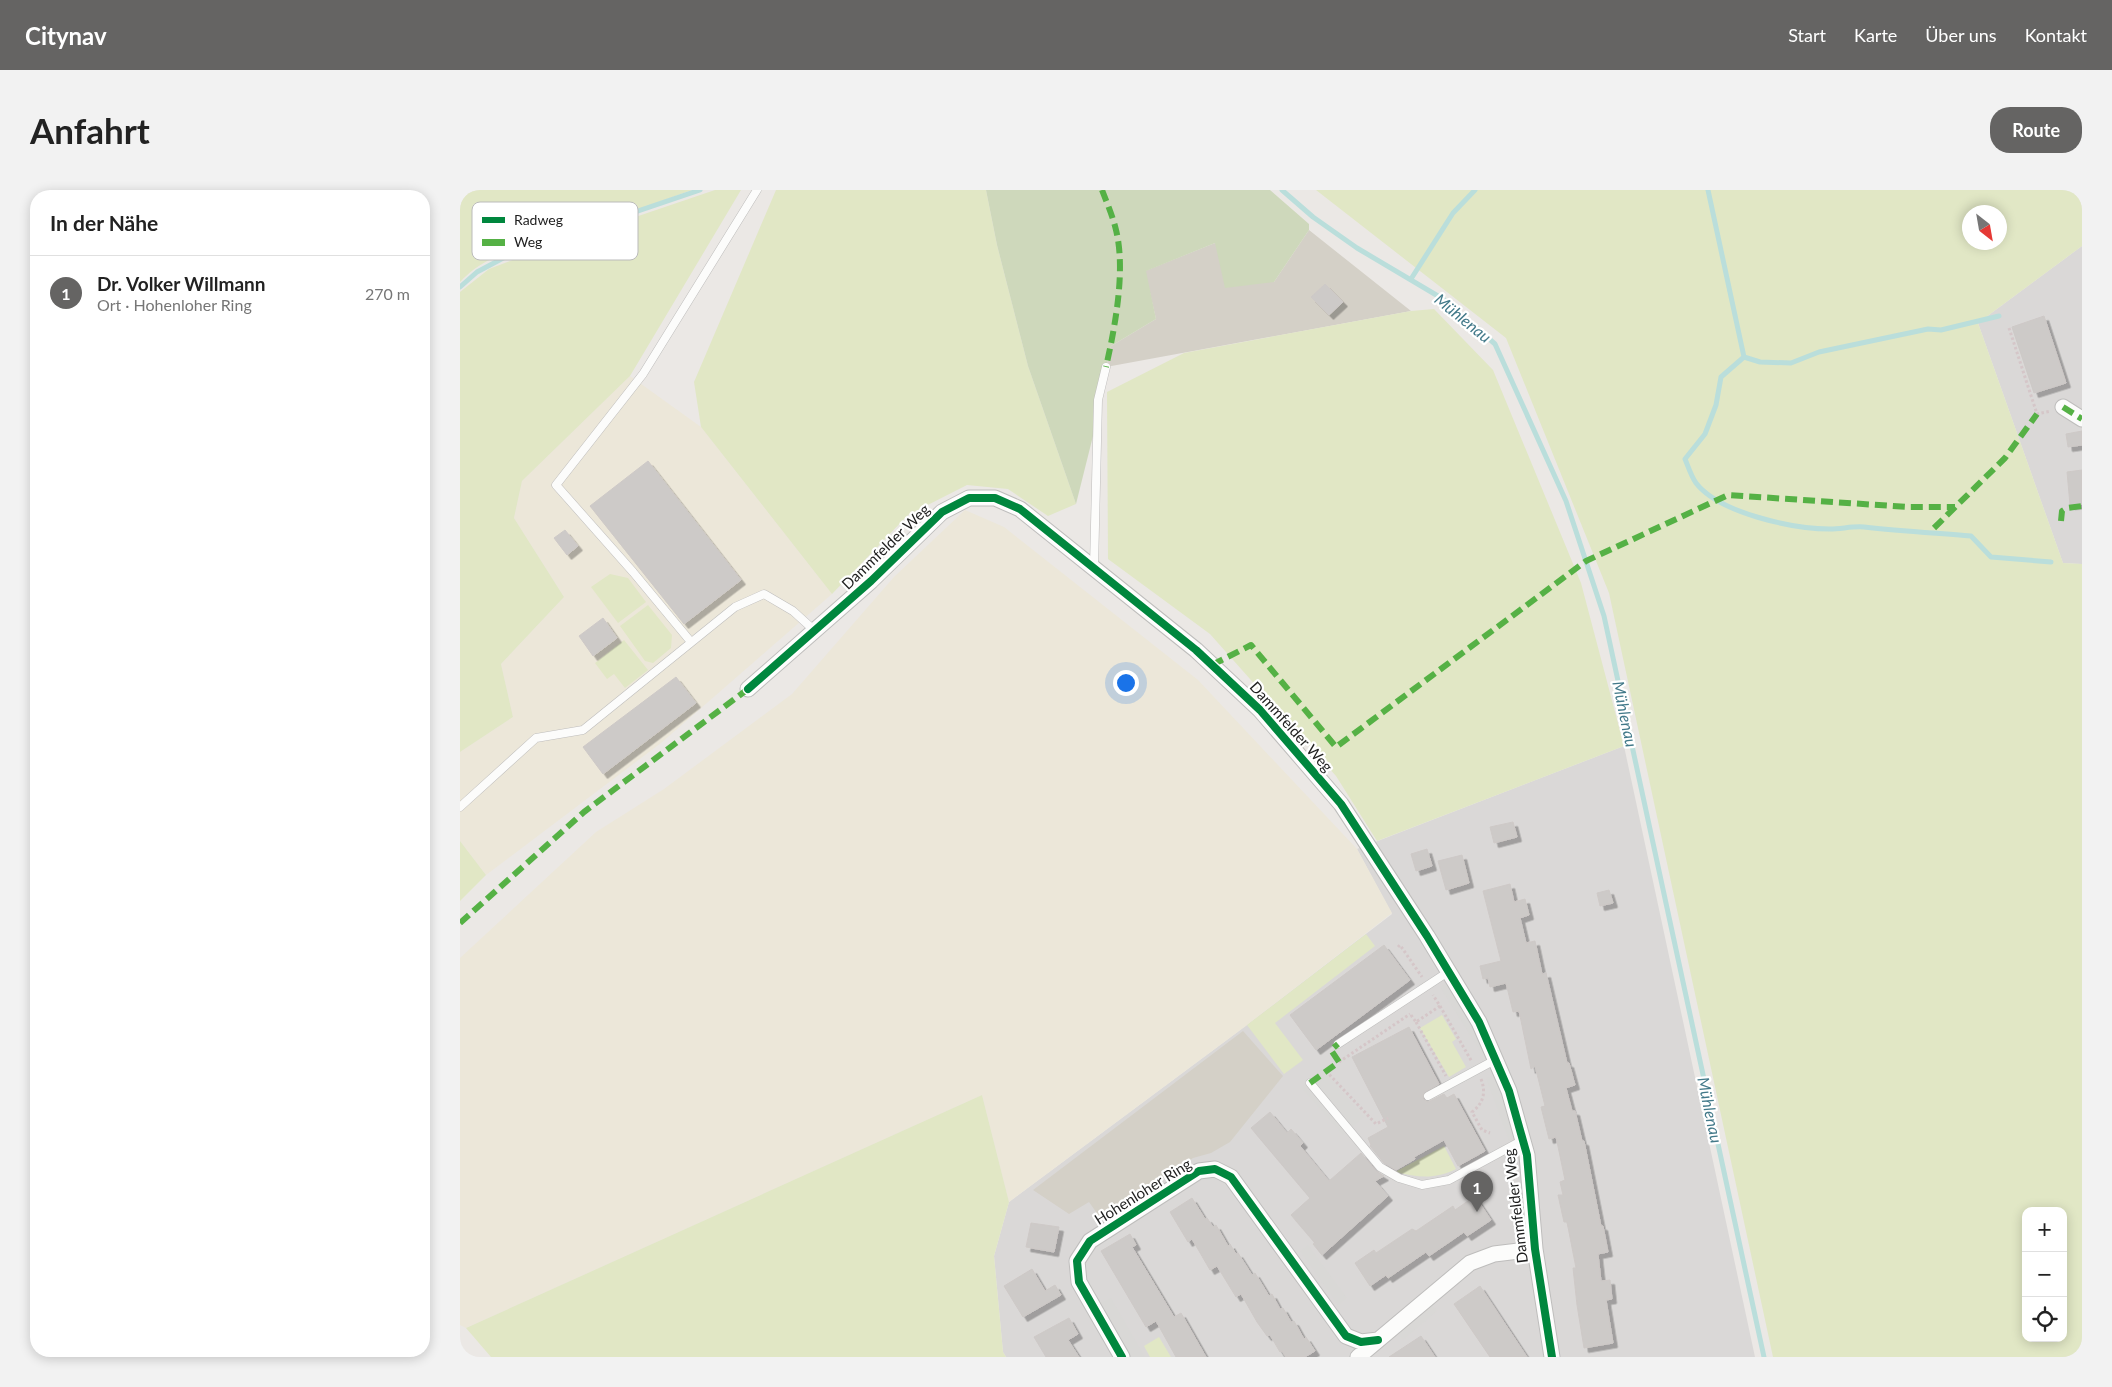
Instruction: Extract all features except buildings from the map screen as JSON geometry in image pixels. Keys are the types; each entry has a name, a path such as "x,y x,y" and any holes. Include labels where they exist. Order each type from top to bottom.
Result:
{"street":[{"path":"2064,407 2082,419"},
{"name":"Dammfelder Weg","path":"748,689 871,582 942,512 969,498 995,498 1020,509 1196,650 1260,710 1342,804 1427,936 1479,1022 1509,1091 1527,1155 1535,1249 1552,1357"},
{"name":"Hohenloher Ring","path":"1122,1357 1078,1282 1077,1261 1090,1241 1199,1171 1215,1169 1231,1177 1346,1336 1361,1342 1378,1340"},
{"path":"1358,1357 1470,1263 1494,1254 1535,1249"}],"lane":[{"path":"690,642 633,572 556,485 643,374 757,190"},
{"path":"1094,567 1098,400 1106,367"},
{"path":"460,807 536,738 583,730 735,607 764,594 792,611 815,631"},
{"path":"1338,1044 1448,972"},
{"path":"1428,1096 1495,1060"},
{"path":"1310,1083 1380,1167 1399,1178 1422,1185 1449,1180 1522,1140"}],"path":[{"path":"2008,328 2037,414 2064,407"},
{"path":"1398,947 1400,945 1428,986 1482,1081 1484,1093 1482,1103 1472,1112 1482,1130 1490,1133"},
{"path":"1402,1002 1416,1022 1450,1084"},
{"path":"1416,1022 1440,1006"},
{"path":"1339,1062 1411,1014"},
{"path":"1326,1071 1376,1124 1388,1118"}],"shaded area":[{"path":"1309,230 1411,311 1106,367 1111,346 1156,319 1145,271 1215,243 1274,282"},
{"path":"2082,246 2082,564 2063,563 1978,323"},
{"path":"630,376 701,427 832,594 661,743 486,875 460,841 460,752 513,717 501,664 564,597 514,518 522,481"},
{"path":"965,510 1004,527 1198,680 1357,849 1392,913 1247,1025 1009,1202 982,1095 466,1328 460,1325 460,958 596,832 664,789 792,694 894,577"},
{"path":"1624,746 1755,1357 1006,1357 1003,1352 994,1256 1009,1202 1247,1025 1392,914 1357,849"},
{"path":"1446,983 1490,1056 1485,1059 1440,987"},
{"path":"1243,1031 1283,1076 1230,1142 1211,1153 1193,1158 1101,1219 1089,1202 1069,1214 1033,1190"},
{"path":"1322,1069 1364,1117 1343,1135 1301,1087"},
{"path":"1496,1075 1519,1137 1509,1141 1486,1078"},
{"path":"1308,1245 1347,1298 1338,1305 1300,1251"},
{"path":"1111,1298 1145,1357 1132,1357 1101,1303"},
{"path":"1429,1302 1437,1311 1403,1340 1395,1330"}],"green space":[{"path":"460,190 692,190 638,209 638,202 472,202 472,260 490,260 471,271 460,282"},
{"path":"715,190 741,190 630,376 522,481 514,518 564,597 501,664 513,717 460,752 460,292 489,269 512,260 638,260 638,216"},
{"path":"776,190 986,190 997,245 1028,366 1076,504 1048,516 1008,489 967,485 908,515 832,594 701,427 694,382"},
{"path":"986,190 1270,190 1309,224 1309,230 1274,282 1225,288 1215,243 1146,271 1156,319 1111,346 1098,400 1097,420 1076,504 1028,366 997,245"},
{"path":"1316,190 2082,190 2082,246 1978,323 2063,563 2082,564 2082,1357 1773,1357 1609,593 1506,338"},
{"path":"1434,309 1493,370 1581,583 1624,746 1377,841 1336,776 1210,634 1108,559 1107,392 1184,353 1411,311"},
{"path":"610,574 628,578 646,602 618,623 591,587"},
{"path":"648,605 672,635 671,648 653,663 645,661 620,626"},
{"path":"624,640 648,670 625,688 614,674 607,679 595,663"},
{"path":"460,841 486,875 460,901"},
{"path":"1366,934 1375,946 1275,1023 1303,1060 1284,1074 1247,1025"},
{"path":"1442,1015 1456,1039 1452,1042 1466,1067 1449,1077 1420,1028"},
{"path":"982,1095 1009,1202 994,1256 1003,1352 1006,1357 491,1357 466,1328"},
{"path":"1444,1146 1456,1169 1433,1176 1395,1172"},
{"path":"1159,1337 1171,1357 1150,1357 1144,1346"}],"waterway":[{"path":"638,211 700,190"},
{"name":"Mühlenau","path":"1282,190 1313,217 1357,248 1443,299 1495,344 1566,501 1604,616 1764,1357"},
{"path":"1411,279 1453,213 1475,190"},
{"path":"1708,190 1744,357 1721,377 1716,405 1705,434 1685,459 1696,483 1707,494 1721,503 1739,511 1777,522 1815,528 1864,527 1971,536 1991,557 2051,562"},
{"path":"460,287 477,272 500,260"},
{"path":"1744,357 1760,362 1791,363 1819,352 1928,329 1941,330 1999,316"}],"marked path":[{"path":"1102,190 1116,230 1120,263 1116,317 1106,367"},
{"path":"2063,407 2082,419"},
{"path":"1934,528 2005,458 2037,414"},
{"path":"1212,665 1251,645 1336,747 1586,561 1728,495 1908,507 1955,507"},
{"path":"2061,521 2062,511 2067,508 2082,506"},
{"path":"460,923 584,812 748,689"},
{"path":"1310,1083 1339,1062 1331,1050 1338,1044"}],"cycle path":[{"path":"748,689 871,581 942,512 969,498 995,498 1020,509 1196,650 1260,710 1341,804 1427,936 1479,1022 1509,1091 1527,1155 1535,1249 1552,1357"},
{"path":"1122,1357 1079,1282 1077,1261 1090,1241 1199,1171 1215,1169 1231,1177 1346,1336 1361,1342 1378,1340"}],"place":[{"name":"Dr. Volker Willmann","path":"1477,1212"}]}
